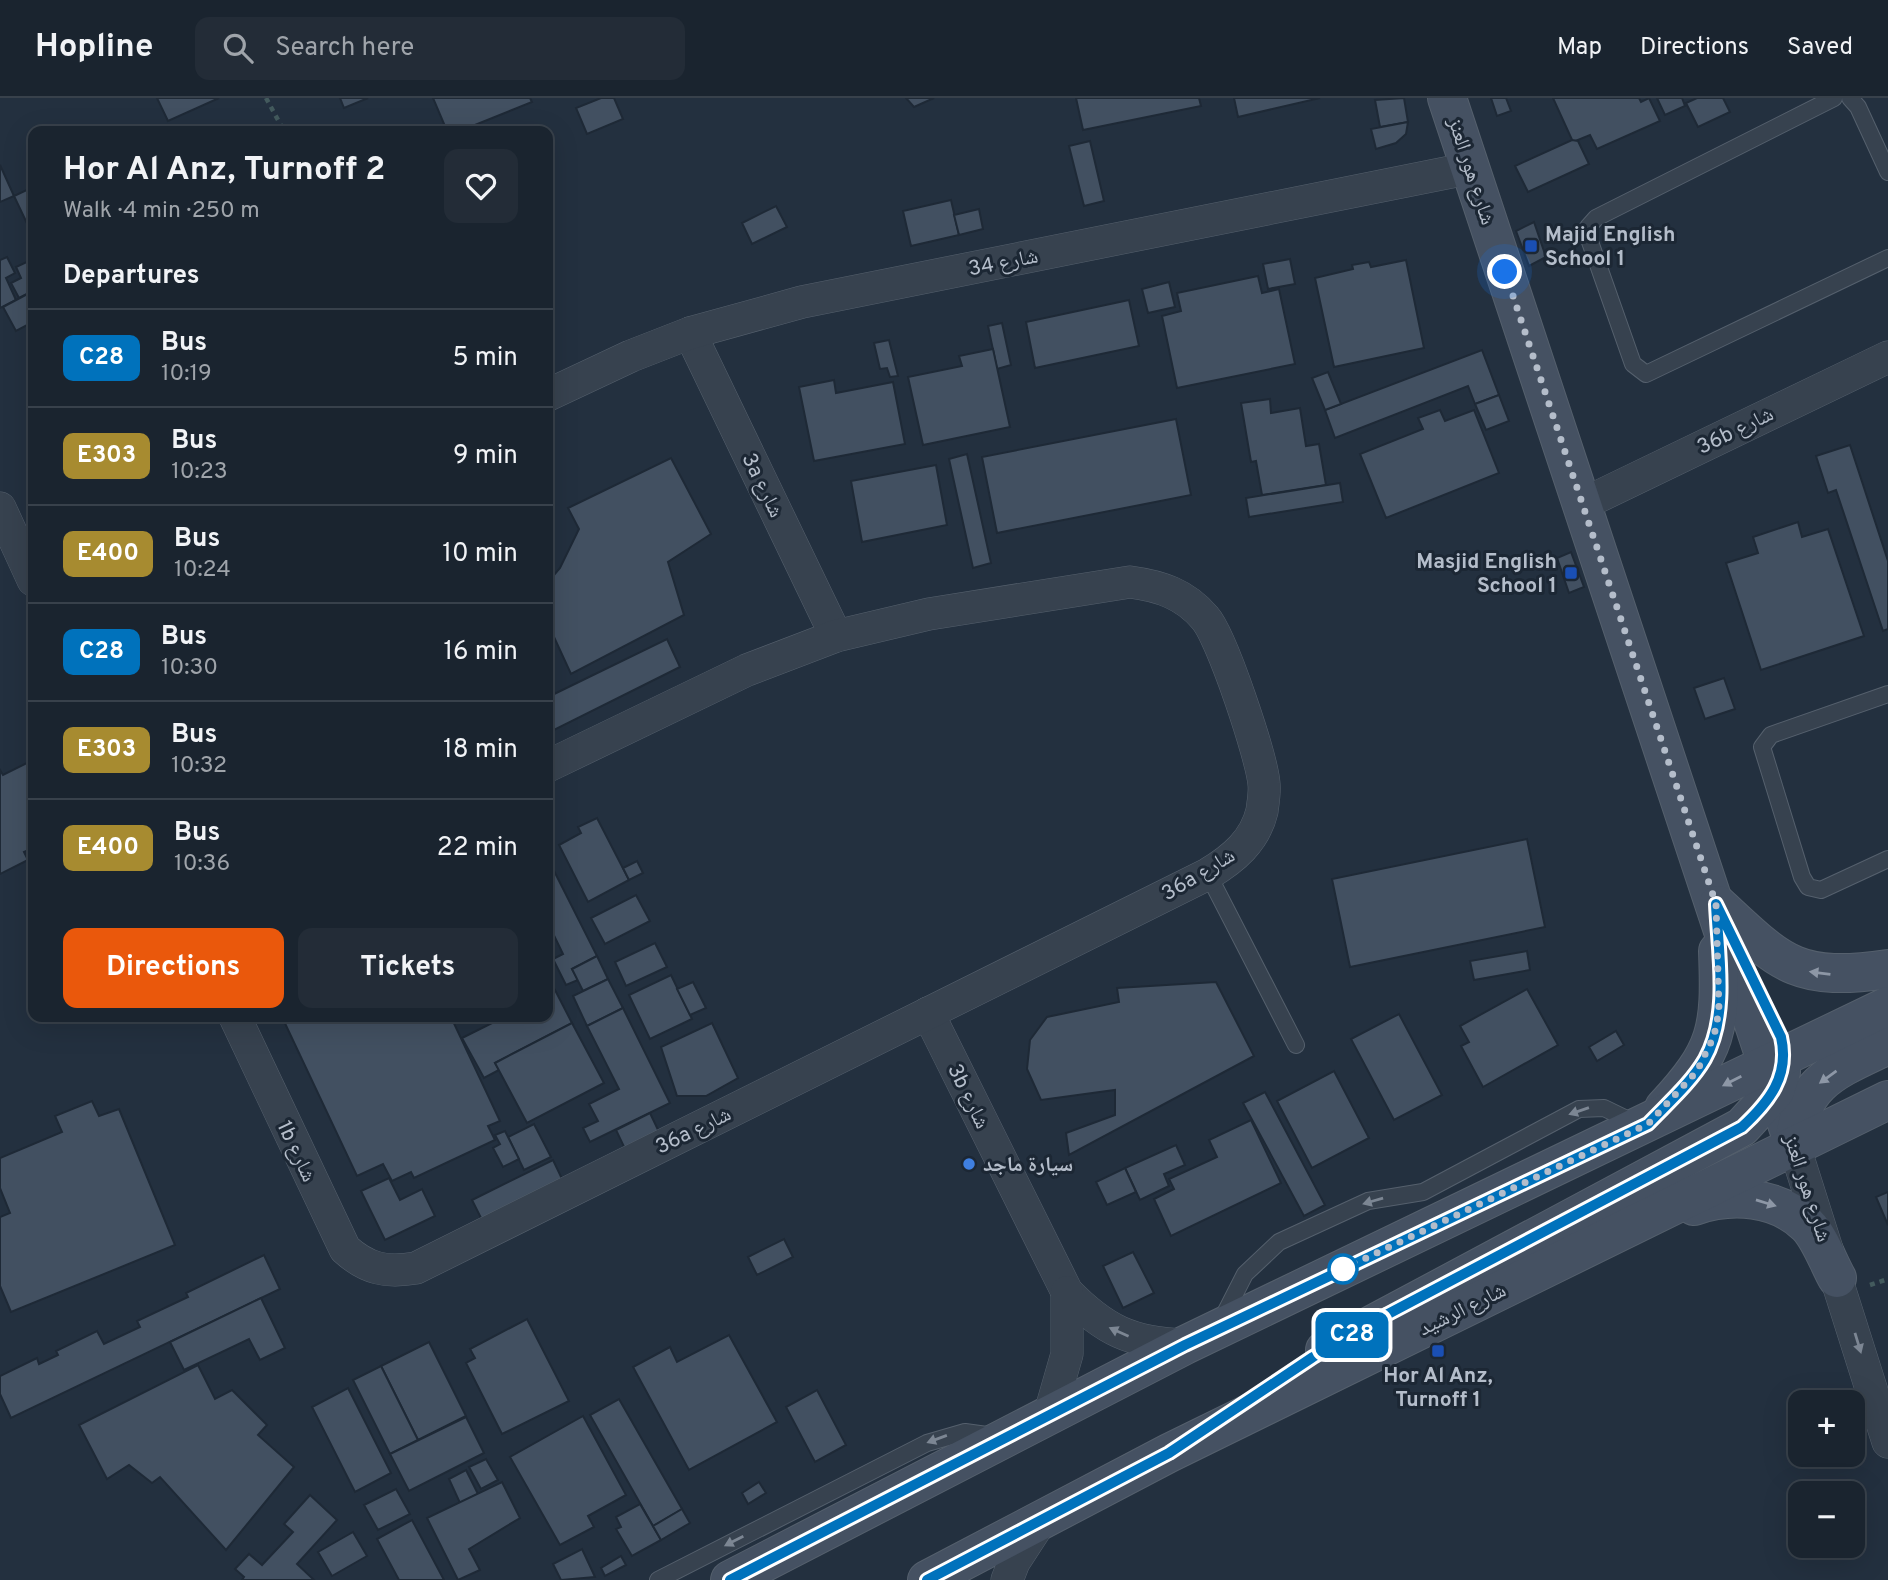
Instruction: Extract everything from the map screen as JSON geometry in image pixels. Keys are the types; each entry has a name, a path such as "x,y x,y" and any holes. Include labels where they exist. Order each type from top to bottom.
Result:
{"main road":[{"name":"شارع هور العنز","path":"1447,98 1716,904 1775,1070 1794,1145"},
{"path":"1716,904 1774,956 1793,967 1836,975 1888,969"},
{"path":"1645,1125 1697,1071 1714,1036 1719,1011 1716,904"},
{"path":"730,1580 1200,1338 1645,1125 1775,1070 1888,1006"},
{"path":"1794,1145 1796,1121 1806,1098 1822,1080 1888,1045"},
{"path":"1169,1453 1313,1357 1388,1314 1742,1127 1775,1070"},
{"name":"شارع الرشيد","path":"927,1580 1169,1453 1888,1100"},
{"path":"1563,1259 1697,1205 1720,1199 1745,1198 1764,1201 1790,1212 1809,1227 1837,1278"}],"street":[{"name":"شارع 34","path":"553,393 631,356 690,333 802,302 1471,169"},
{"name":"3a شارع","path":"690,333 836,636"},
{"name":"36b شارع","path":"1583,504 1888,357"},
{"path":"0,508 28,569"},
{"name":"36a شارع","path":"377,1269 415,1268 1208,874 1232,859 1251,838 1262,812 1264,784 1221,644 1206,619 1185,599 1159,586 1130,582 929,614 836,636 747,670 553,764"},
{"name":"3b شارع","path":"928,1013 1067,1292 1090,1316 1119,1334 1151,1344 1200,1338"},
{"name":"1b شارع","path":"237,1022 335,1233 352,1256 377,1269"},
{"name":"شارع هور العنز","path":"1794,1145 1888,1442"},
{"name":"3b شارع","path":"1050,1413 1067,1354 1067,1292"},
{"path":"1007,1580 1014,1562 1042,1519"}],"lane":[{"path":"1834,98 1596,218 1588,227 1589,239 1633,364 1646,374 1888,258"},
{"path":"1850,98 1858,107 1888,172"},
{"path":"1888,694 1771,735 1763,741 1762,747 1804,883 1808,887 1821,890 1888,859"},
{"path":"1208,874 1296,1045"},
{"path":"1200,1338 1261,1256 1301,1230 1368,1201 1423,1192 1579,1109 1604,1108 1645,1125"},
{"path":"658,1580 927,1443 965,1432 1004,1438"}],"path":[{"path":"266,98 281,126"}],"building":[{"path":"157,98 219,98 168,121"},
{"path":"340,98 368,98 344,108"},
{"path":"433,98 530,98 532,102 472,126 445,126"},
{"path":"601,98 614,98 623,119 587,134 576,108"},
{"path":"906,98 934,98 914,107"},
{"path":"1076,98 1199,98 1201,106 1083,130"},
{"path":"1234,98 1320,98 1238,117"},
{"path":"1404,98 1408,122 1380,127 1375,100"},
{"path":"1491,98 1506,98 1511,111 1497,116"},
{"path":"1553,98 1639,98 1641,102 1649,98 1660,121 1597,149 1590,135 1573,142"},
{"path":"1657,98 1682,98 1685,106 1665,115"},
{"path":"1697,98 1723,98 1730,112 1698,127 1686,103"},
{"path":"1408,122 1406,134 1396,143 1376,149 1371,129"},
{"path":"1572,140 1578,141 1589,164 1528,192 1515,166"},
{"path":"1090,141 1104,201 1084,206 1069,146"},
{"path":"0,165 14,196 0,202"},
{"path":"28,189 28,225 14,196"},
{"path":"951,200 959,235 911,246 903,211"},
{"path":"776,206 787,227 752,244 742,223"},
{"path":"979,209 983,229 959,235 954,215"},
{"path":"1534,222 1546,257 1529,266 1516,231"},
{"path":"7,257 15,273 6,278 16,300 0,308 0,260"},
{"path":"1290,259 1295,284 1268,289 1263,264"},
{"path":"1406,260 1424,348 1334,367 1315,278 1353,269 1352,265 1369,262 1371,267"},
{"path":"28,261 28,294 19,298 11,283 21,278 16,267"},
{"path":"1258,276 1262,293 1279,289 1295,364 1177,388 1162,316 1181,311 1177,293"},
{"path":"1169,282 1175,307 1148,313 1142,289"},
{"path":"28,294 28,325 16,331 3,307"},
{"path":"1129,300 1139,346 1035,368 1026,322"},
{"path":"1002,323 1011,365 997,369 988,326"},
{"path":"889,340 898,376 890,377 887,368 880,369 874,343"},
{"path":"993,349 1010,427 923,445 908,377 962,366 959,356"},
{"path":"1482,350 1499,395 1475,404 1468,386 1335,438 1325,410"},
{"path":"1328,372 1341,404 1325,410 1312,378"},
{"path":"834,380 836,393 893,382 905,444 814,461 799,387"},
{"path":"1499,395 1509,421 1486,430 1475,404"},
{"path":"1270,399 1271,413 1300,408 1306,446 1319,444 1326,485 1262,495 1256,461 1251,462 1241,403"},
{"path":"1440,410 1445,421 1474,410 1499,473 1386,518 1360,454 1423,429 1418,418"},
{"path":"1176,419 1191,495 997,533 982,457"},
{"path":"1850,445 1888,561 1888,629 1883,631 1836,490 1828,493 1816,456"},
{"path":"967,454 991,563 973,568 949,459"},
{"path":"671,458 711,534 668,562 684,615 571,674 553,635 553,576 560,568 579,529 568,508"},
{"path":"936,465 947,525 862,542 851,481"},
{"path":"1340,483 1343,502 1249,517 1246,498"},
{"path":"1798,522 1802,537 1828,529 1864,636 1761,670 1726,563 1758,553 1753,537"},
{"path":"1571,552 1584,587 1569,593 1557,558"},
{"path":"667,639 680,667 553,730 553,695"},
{"path":"1724,678 1735,709 1705,719 1694,688"},
{"path":"28,762 28,850 24,852 28,860 0,874 0,770 3,775"},
{"path":"597,818 629,880 588,902 559,845 581,833 578,827"},
{"path":"1527,839 1545,927 1350,967 1332,879"},
{"path":"637,861 643,873 629,880 623,868"},
{"path":"553,869 597,956 572,969 578,980 566,985 553,959 563,954 553,933"},
{"path":"636,895 650,921 605,944 591,918"},
{"path":"655,943 667,967 626,986 615,962"},
{"path":"1527,951 1530,970 1474,980 1470,961"},
{"path":"597,956 608,979 583,991 572,969"},
{"path":"671,975 692,1019 650,1039 629,995"},
{"path":"608,979 623,1008 587,1026 573,996"},
{"path":"693,982 706,1008 690,1015 677,989"},
{"path":"1216,982 1254,1056 1069,1155 1066,1133 1115,1115 1115,1090 1041,1100 1027,1069 1030,1040 1047,1017 1119,1002 1117,988"},
{"path":"1527,989 1558,1045 1483,1087 1461,1046 1469,1042 1460,1026"},
{"path":"555,990 572,1023 495,1063 499,1070 484,1078 462,1038 494,1022 553,1022"},
{"path":"623,1008 670,1103 590,1142 583,1128 598,1121 589,1104 619,1089 587,1026"},
{"path":"1399,1014 1442,1095 1394,1120 1351,1039"},
{"path":"284,1022 453,1022 500,1121 488,1126 495,1140 414,1178 411,1172 392,1181 383,1164 357,1176"},
{"path":"572,1023 604,1083 527,1123 495,1063"},
{"path":"712,1023 738,1078 706,1096 677,1096 661,1047"},
{"path":"1616,1031 1624,1045 1597,1061 1589,1047"},
{"path":"1334,1071 1369,1138 1312,1168 1277,1101"},
{"path":"1265,1092 1325,1205 1304,1216 1243,1103"},
{"path":"92,1101 99,1116 119,1109 175,1245 11,1312 0,1286 0,1217 10,1213 0,1188 0,1158 62,1132 55,1116"},
{"path":"650,1113 660,1134 626,1151 616,1130"},
{"path":"1251,1120 1281,1183 1171,1236 1154,1199 1174,1189 1169,1179 1217,1157 1209,1140"},
{"path":"534,1124 551,1157 524,1170 508,1137"},
{"path":"505,1131 519,1159 503,1167 493,1148 500,1144 495,1135"},
{"path":"1176,1145 1185,1165 1164,1174 1169,1186 1140,1200 1125,1168"},
{"path":"553,1160 564,1183 483,1222 472,1200"},
{"path":"1125,1168 1136,1192 1107,1205 1096,1182"},
{"path":"389,1178 400,1200 422,1189 435,1216 385,1240 361,1191"},
{"path":"1888,1192 1888,1225 1876,1197"},
{"path":"784,1239 793,1257 757,1275 748,1257"},
{"path":"1133,1252 1154,1293 1123,1308 1103,1266"},
{"path":"264,1255 280,1289 11,1418 0,1394 0,1376 37,1358 39,1364 58,1355 56,1351 97,1331 104,1344 140,1327 137,1321 188,1297 186,1293"},
{"path":"261,1298 285,1348 260,1360 249,1339 184,1370 170,1342"},
{"path":"527,1319 569,1401 502,1434 466,1363 475,1358 470,1349"},
{"path":"729,1335 777,1422 689,1470 633,1367 670,1347 677,1362"},
{"path":"429,1342 466,1416 418,1440 381,1366"},
{"path":"198,1365 215,1399 232,1390 267,1425 258,1435 294,1467 226,1550 160,1477 152,1483 129,1465 107,1479 79,1425"},
{"path":"381,1366 418,1440 390,1454 353,1380"},
{"path":"348,1388 391,1473 355,1492 312,1407"},
{"path":"817,1390 846,1445 815,1462 786,1407"},
{"path":"619,1399 682,1509 653,1526 590,1415"},
{"path":"583,1416 626,1495 588,1516 594,1527 560,1545 510,1457"},
{"path":"466,1417 484,1453 409,1491 390,1454"},
{"path":"486,1459 498,1480 481,1489 469,1467"},
{"path":"466,1470 478,1494 460,1503 449,1479"},
{"path":"502,1482 520,1518 469,1549 480,1570 458,1580 427,1518"},
{"path":"759,1482 766,1493 748,1504 742,1493"},
{"path":"396,1489 410,1514 378,1530 364,1505"},
{"path":"310,1495 337,1520 297,1564 314,1580 242,1580 244,1577 235,1569 249,1554 262,1565 293,1532 284,1524"},
{"path":"640,1504 661,1540 632,1556 616,1529 621,1527 616,1517"},
{"path":"682,1509 690,1523 661,1540 653,1526"},
{"path":"412,1520 444,1580 399,1580 377,1539"},
{"path":"353,1532 367,1556 332,1576 318,1552"},
{"path":"582,1549 595,1577 561,1580 553,1564"},
{"path":"621,1556 626,1565 605,1576 601,1568"}],"bus line":[{"name":"C28","path":"730,1580 1185,1345 1648,1124 1689,1081 1711,1048 1719,1011 1716,904 1781,1037 1785,1055 1775,1091 1760,1111 1742,1127 1388,1314 1313,1357 1169,1453 927,1580"}],"place":[{"name":"Majid English School 1","path":"1531,246"},
{"name":"Masjid English School 1","path":"1571,573"},
{"name":"سيارة ماجد","path":"969,1164"},
{"name":"Hor Al Anz, Turnoff 1","path":"1438,1351"}],"route":[{"path":"1343,1269 1648,1124 1689,1081 1705,1059 1711,1048 1719,1011 1716,904 1505,272"}]}
